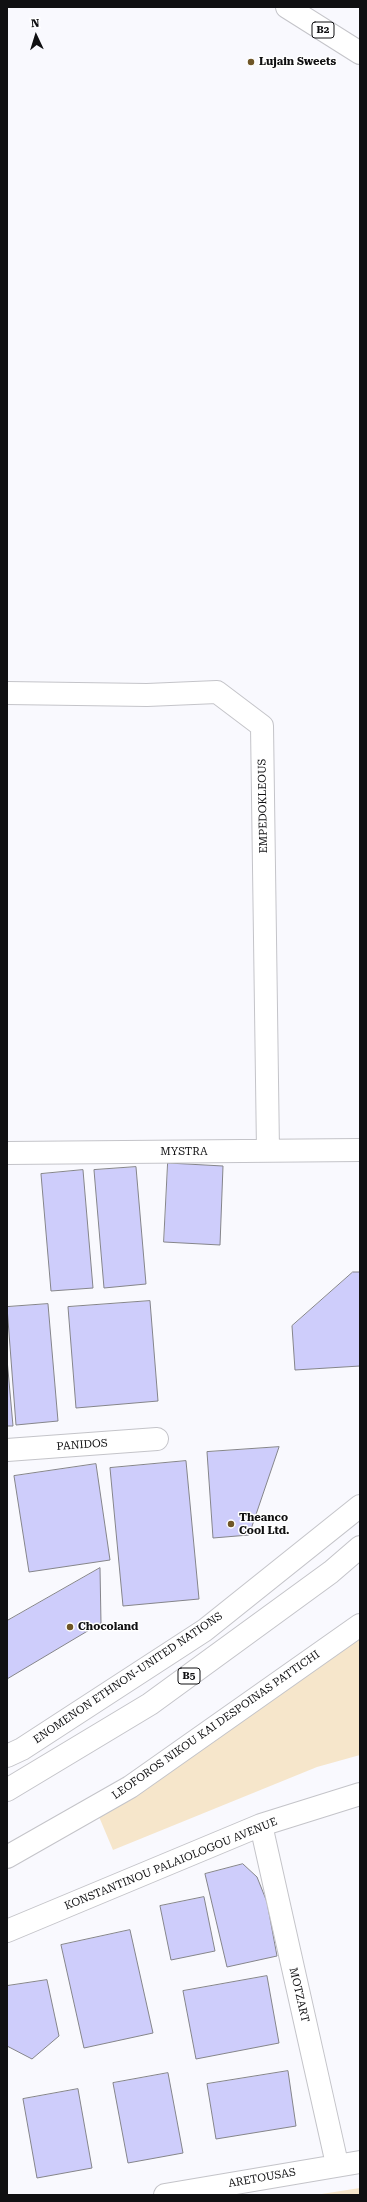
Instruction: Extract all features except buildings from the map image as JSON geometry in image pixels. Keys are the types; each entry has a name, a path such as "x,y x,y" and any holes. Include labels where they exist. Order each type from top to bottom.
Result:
{"main road":[{"name":"B2","path":"287,7 360,53"},
{"name":"EMPEDOKLEOUS","path":"7,693 147,695 217,692 262,726 268,1151"},
{"name":"MYSTRA","path":"7,1154 360,1150"},
{"name":"PANIDOS","path":"7,1450 157,1439"},
{"name":"ENOMENON ETHNON-UNITED NATIONS","path":"7,1756 22,1749 205,1630 360,1506"},
{"name":"B5","path":"7,1790 150,1704 331,1572 360,1547"},
{"name":"LEOFOROS NIKOU KAI DESPOINAS PATTICHI","path":"7,1857 130,1787 360,1625"},
{"name":"KONSTANTINOU PALAIOLOGOU AVENUE","path":"7,1931 261,1825 360,1794"},
{"name":"MOTZART","path":"261,1825 337,2164"},
{"name":"ARETOUSAS","path":"165,2195 337,2164 360,2162"}],"shaded area":[{"path":"360,1639 360,1755 317,1767 113,1850 97,1812"},
{"path":"360,2188 360,2195 315,2195"}],"place":[{"name":"Lujain Sweets","path":"251,62"},
{"name":"Theanco Cool Ltd.","path":"231,1524"},
{"name":"Chocoland","path":"70,1627"}]}
